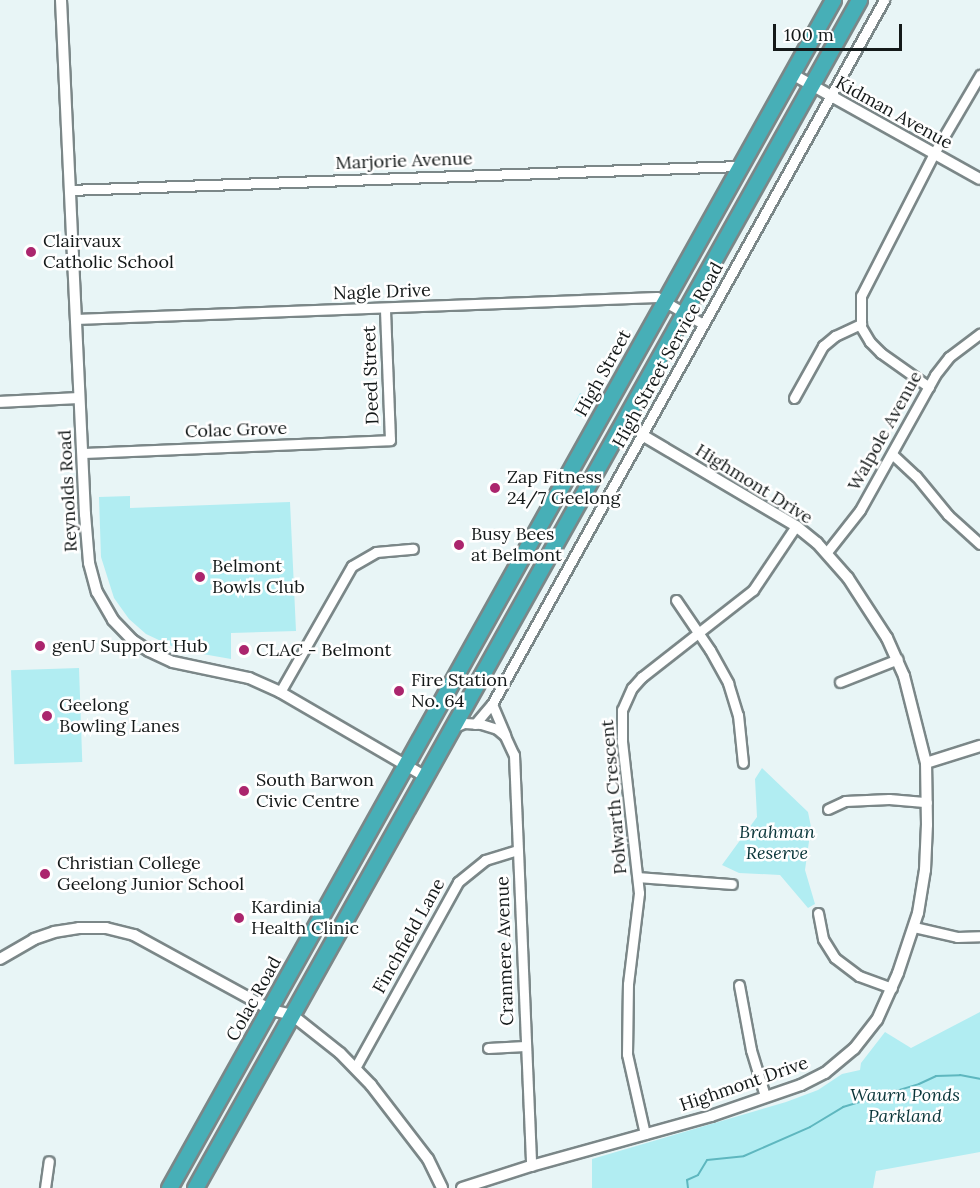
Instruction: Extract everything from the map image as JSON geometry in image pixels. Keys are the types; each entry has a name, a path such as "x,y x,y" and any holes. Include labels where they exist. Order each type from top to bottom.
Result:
{"highway":[{"name":"High Street","path":"408,765 833,0"},
{"path":"426,777 859,0"},
{"name":"Colac Road","path":"195,1188 408,765"},
{"name":"Colac Road","path":"169,1188 282,1013 426,777"}],"street":[{"name":"Reynolds Road","path":"61,0 82,453 89,563 97,592 113,620 132,640 173,662 249,678 280,692 426,777"},
{"name":"High Street Service Road","path":"476,724 492,704 884,0"},
{"name":"Kidman Avenue","path":"792,74 933,155 980,179"},
{"path":"929,387 881,353 870,342 861,324 861,296 933,155 980,75"},
{"name":"Marjorie Avenue","path":"69,190 741,166"},
{"name":"Nagle Drive","path":"75,319 657,297 685,314"},
{"name":"Deed Street","path":"385,309 390,440"},
{"path":"685,314 703,324"},
{"path":"794,399 823,346 835,336 861,324"},
{"name":"Walpole Avenue","path":"827,552 860,510 929,387 949,357 980,334"},
{"path":"0,402 79,398"},
{"name":"Highmont Drive","path":"462,1188 531,1166 711,1116 801,1085 840,1061 870,1032 892,988 914,927 925,870 926,763 912,703 898,659 870,609 827,552 796,526 642,435"},
{"name":"Colac Grove","path":"82,453 390,440"},
{"path":"892,454 916,476 948,515 980,544"},
{"name":"Polwarth Crescent","path":"645,1134 631,1077 626,1025 628,984 638,916 638,877 622,741 622,710 632,688 642,677 753,590 796,526"},
{"path":"280,692 352,566 376,552 413,549"},
{"path":"676,600 720,667 733,698 740,730 743,763"},
{"path":"840,682 898,659"},
{"name":"Cranmere Avenue","path":"492,704 516,766 531,1166"},
{"path":"455,727 464,723 491,726 505,736"},
{"path":"926,763 980,746"},
{"path":"828,809 845,801 889,799 927,802"},
{"name":"Finchfield Lane","path":"355,1068 458,882 484,860 518,850"},
{"path":"638,877 732,884"},
{"path":"818,913 823,939 835,958 859,976 892,988"},
{"path":"914,927 949,936 980,936"},
{"path":"0,959 34,939 54,932 79,928 106,928 134,935 161,948 282,1013 355,1068 401,1120 428,1160 442,1188"},
{"path":"739,985 751,1050 765,1096"},
{"path":"488,1048 525,1046"},
{"path":"45,1188 49,1161"}],"green space":[{"path":"580,393 592,399 582,418 570,412"},
{"name":"Belmont Bowls Club","path":"130,496 130,508 290,502 296,631 231,633 231,659 180,650 146,634 129,619 114,598 101,557 99,497"},
{"name":"Geelong Bowling Lanes","path":"79,668 82,762 14,764 11,670"},
{"name":"Brahman Reserve","path":"762,768 808,812 811,827 805,870 815,904 808,908 780,875 739,873 722,865 757,817 755,779"},
{"name":"Waurn Ponds Parkland","path":"980,1012 980,1152 876,1171 873,1188 592,1188 592,1159 786,1102 818,1090 842,1074 860,1070 861,1063 885,1032 911,1048"}],"waterway":[{"path":"688,1188 687,1180 698,1175 707,1160 744,1156 810,1127 843,1107 919,1084 936,1076 960,1075 980,1079"}],"place":[{"name":"Clairvaux Catholic School","path":"31,252"},
{"name":"Zap Fitness 24/7 Geelong","path":"495,488"},
{"name":"Busy Bees at Belmont","path":"459,545"},
{"name":"Belmont Bowls Club","path":"200,577"},
{"name":"genU Support Hub","path":"40,646"},
{"name":"CLAC - Belmont","path":"244,650"},
{"name":"Fire Station No. 64","path":"399,691"},
{"name":"Geelong Bowling Lanes","path":"47,716"},
{"name":"South Barwon Civic Centre","path":"244,791"},
{"name":"Christian College Geelong Junior School","path":"45,874"},
{"name":"Kardinia Health Clinic","path":"239,918"}]}
